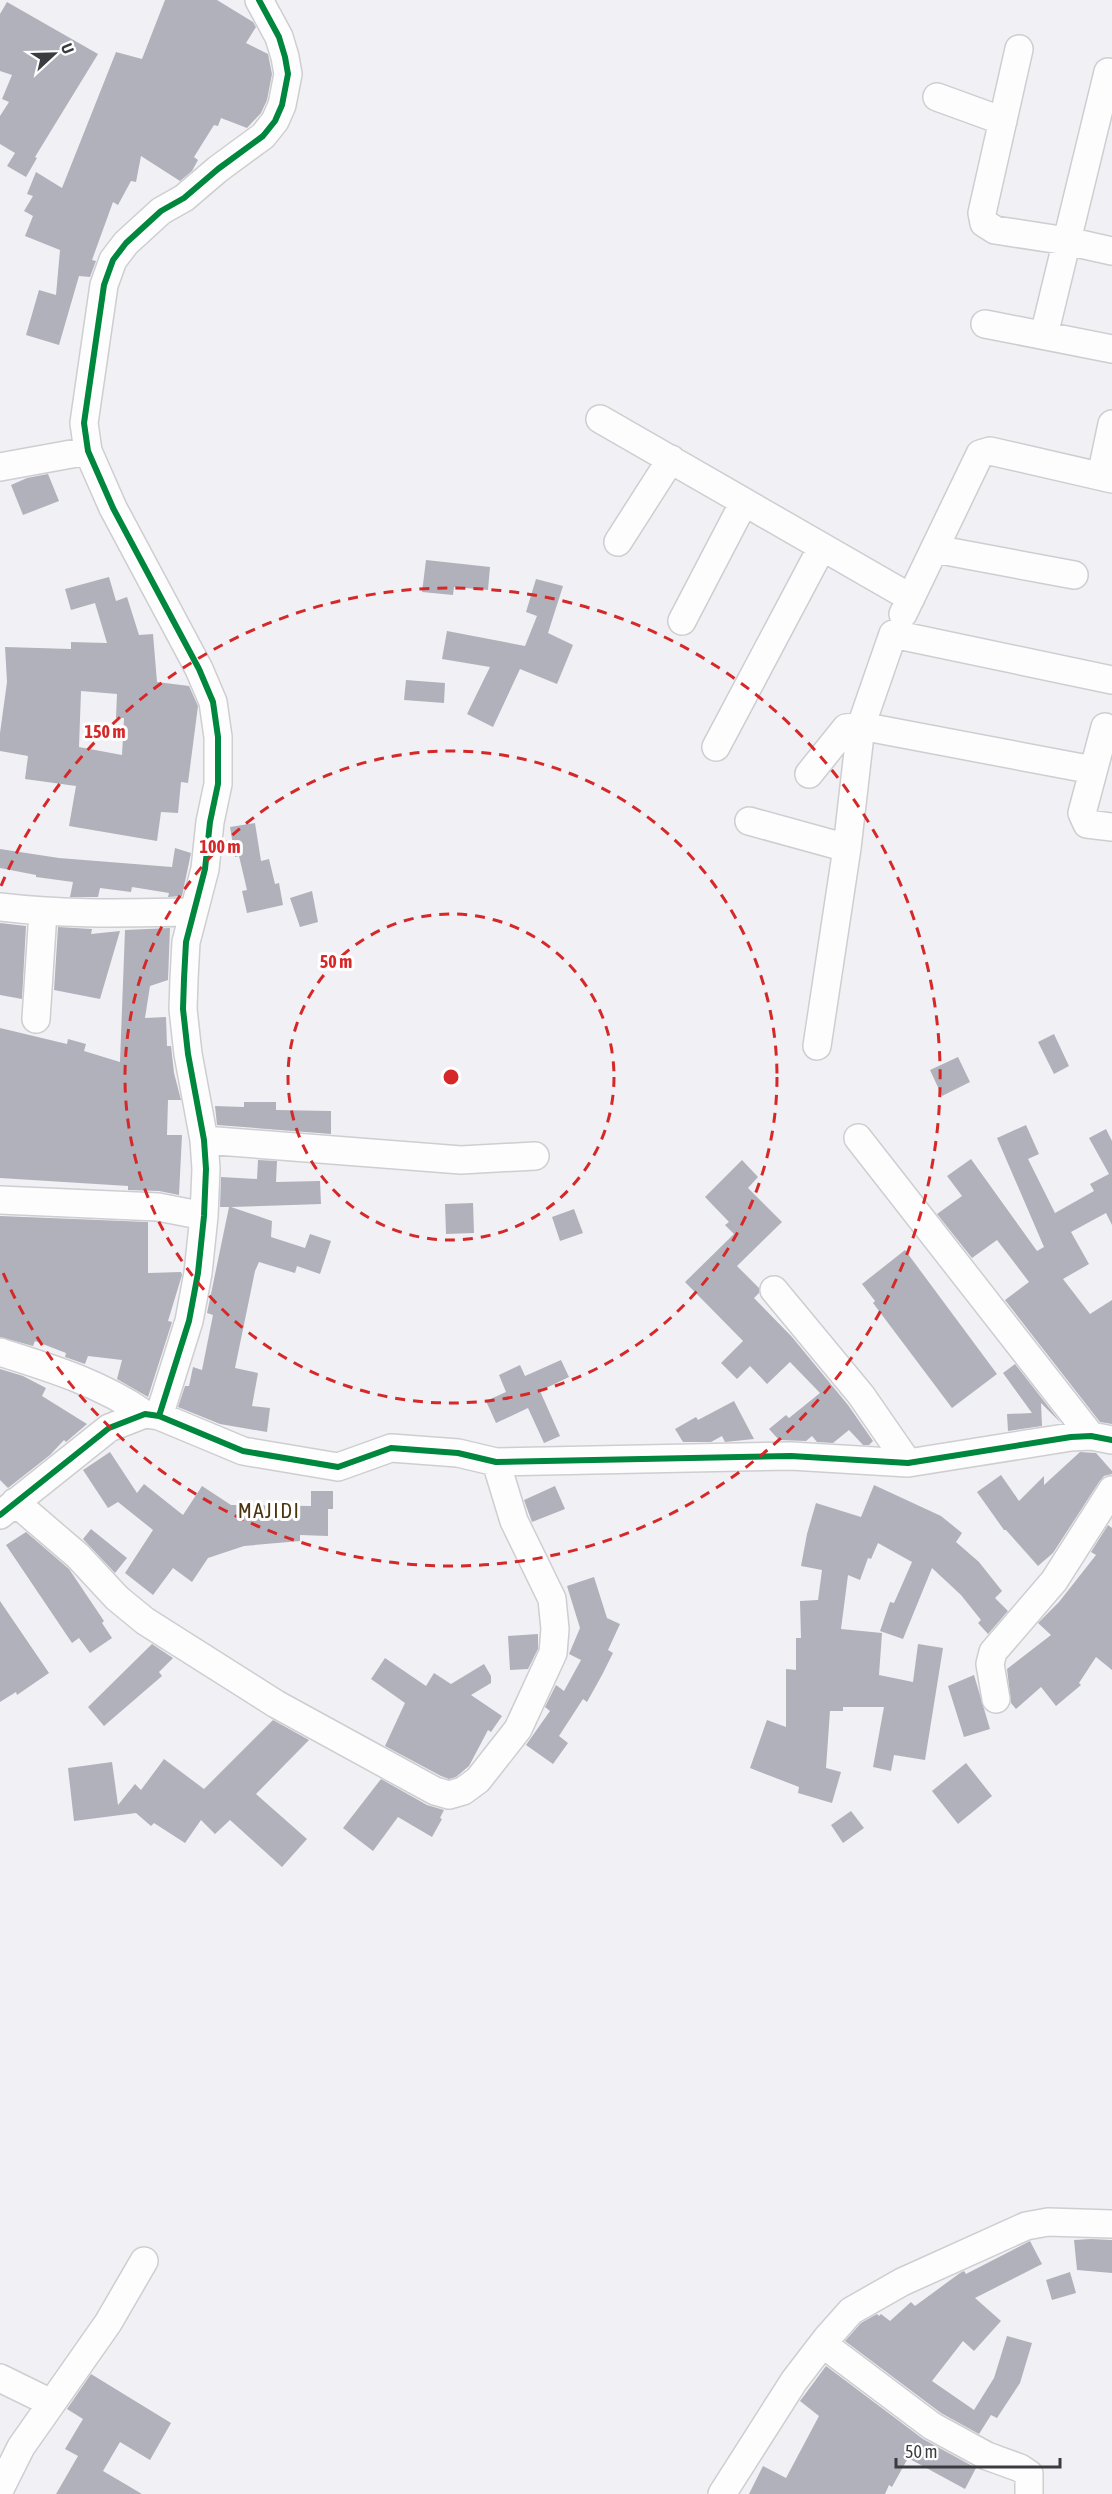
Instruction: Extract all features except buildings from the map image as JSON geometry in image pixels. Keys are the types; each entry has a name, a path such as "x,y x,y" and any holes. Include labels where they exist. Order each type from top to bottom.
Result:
{"street":[{"path":"152,1415 189,1321 198,1273 204,1216 206,1169 204,1140 188,1054 183,1009 186,942 205,869 210,822 218,784 218,737 213,702 199,669 113,508 88,451 84,423 104,285 113,260 126,243 161,211 184,198 218,169 263,136 275,121 282,105 288,74 285,57 279,37 259,0"},
{"path":"1019,49 982,213 984,223 995,230 1067,241 1112,251"},
{"path":"1044,335 1108,72"},
{"path":"937,97 1003,121"},
{"path":"985,324 1112,349"},
{"path":"600,419 910,598"},
{"path":"817,1046 847,848 861,726 893,634 910,598 980,454 985,451 1106,477 1112,424"},
{"path":"0,467 88,451"},
{"path":"618,542 670,459"},
{"path":"682,621 744,502"},
{"path":"716,747 822,547"},
{"path":"935,549 1074,575"},
{"path":"893,634 1112,680"},
{"path":"809,774 846,728 861,726 1093,770"},
{"path":"1104,727 1082,813 1087,824 1112,827"},
{"path":"749,821 847,848"},
{"path":"0,907 43,912 193,912"},
{"path":"36,1019 43,912"},
{"path":"858,1138 1102,1438"},
{"path":"204,1140 461,1160 536,1156"},
{"path":"0,1200 158,1207 204,1216"},
{"path":"774,1290 861,1395 908,1463"},
{"path":"0,1352 81,1378 152,1415 243,1451 338,1467 391,1448 458,1453 496,1462 791,1456 908,1463 1102,1438"},
{"path":"152,1415 109,1428 8,1509 78,1556 117,1598 145,1621 276,1704 435,1791 449,1795 463,1791 478,1780 518,1729 553,1653 555,1629 552,1599 514,1521 496,1462"},
{"path":"996,1699 990,1664 993,1652 1054,1581 1112,1490"},
{"path":"722,2494 794,2381 851,2311 902,2282 1026,2226 1048,2222 1112,2224"},
{"path":"0,2488 21,2447 108,2323 144,2261"},
{"path":"823,2344 932,2426 987,2456 1020,2468 1029,2474 1029,2494"},
{"path":"0,2378 51,2403"}],"cycle path":[{"path":"159,1416 189,1321 198,1273 204,1216 206,1169 204,1140 188,1054 183,1009 186,942 205,869 210,822 218,784 218,737 213,702 199,669 113,508 88,451 84,423 104,285 113,260 126,243 161,211 184,198 218,169 263,136 275,121 282,105 288,74 285,57 279,37 259,0"},
{"path":"0,1515 109,1428 145,1414 159,1416 243,1451 338,1467 391,1448 458,1453 496,1462 791,1456 908,1463 1071,1437 1091,1436 1112,1440"}],"district":[{"name":"MAJIDI","path":"269,1510"}]}
